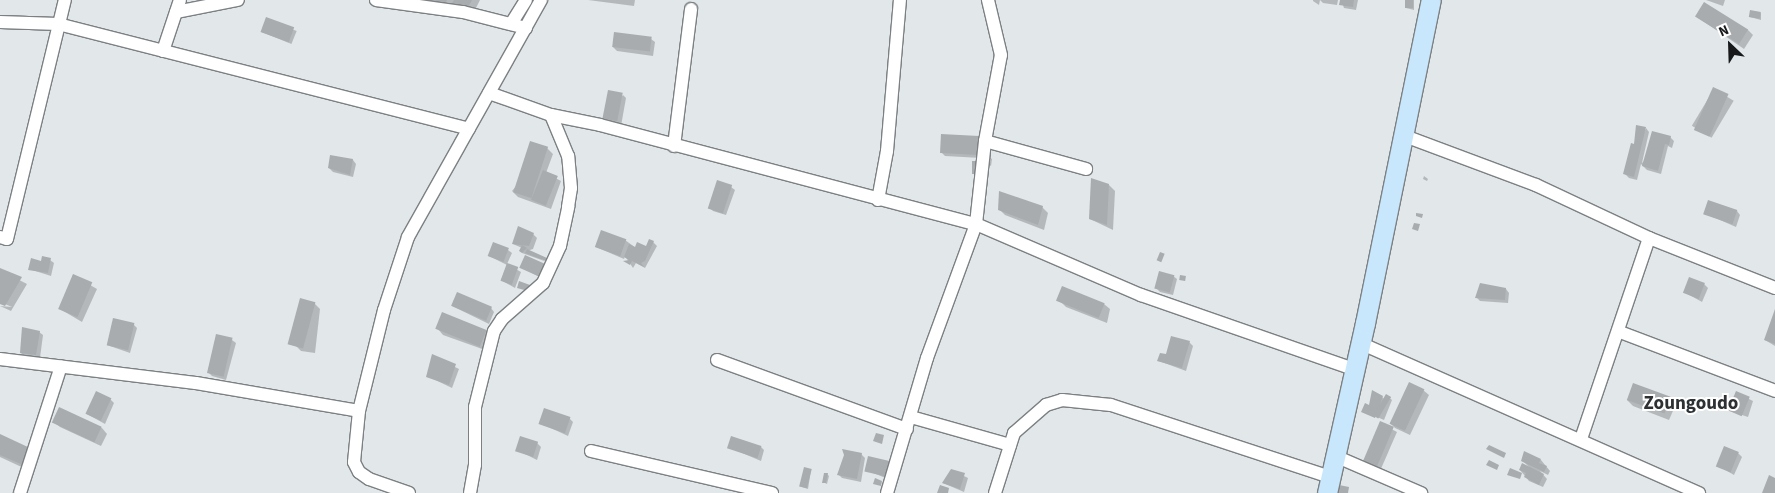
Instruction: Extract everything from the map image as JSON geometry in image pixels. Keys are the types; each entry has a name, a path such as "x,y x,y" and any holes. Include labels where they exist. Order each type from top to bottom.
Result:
{"main road":[{"path":"1328,485 1360,343 1431,0"}],"street":[{"path":"0,237 7,239 65,0"},
{"path":"163,51 178,6 238,0"},
{"path":"376,0 456,11 526,28"},
{"path":"511,24 526,0"},
{"path":"409,493 378,488 359,472 354,462 354,443 359,411 398,258 541,0"},
{"path":"878,200 886,151 900,0"},
{"path":"887,493 928,358 976,224 985,141 1001,55 988,0"},
{"path":"674,146 691,9"},
{"path":"0,22 58,24 469,129"},
{"path":"489,93 552,115 976,224 1141,295 1354,369"},
{"path":"470,493 475,466 475,407 494,331 502,319 543,283 560,246 571,188 568,156 552,115"},
{"path":"1402,135 1536,185 1649,238 1775,288"},
{"path":"985,141 1086,169"},
{"path":"1581,439 1620,332 1649,238"},
{"path":"1620,332 1775,391"},
{"path":"1360,343 1581,439 1698,493"},
{"path":"0,359 196,383 359,411"},
{"path":"717,360 907,430"},
{"path":"20,493 61,366"},
{"path":"995,493 1010,445 1022,422 1046,404 1082,400 1155,418 1328,485"},
{"path":"911,417 1010,445"},
{"path":"591,451 772,493"},
{"path":"1334,456 1421,493"}],"building":[{"path":"428,0 447,0 444,5"},
{"path":"454,0 472,0 467,9 451,5"},
{"path":"1340,0 1354,0 1353,7 1339,5"},
{"path":"1405,0 1413,0 1413,8 1405,8"},
{"path":"1704,2 1748,30 1739,44 1695,16"},
{"path":"1750,10 1761,12 1760,19 1749,17"},
{"path":"266,17 294,27 289,42 261,32"},
{"path":"614,32 652,37 650,52 612,47"},
{"path":"1713,87 1729,94 1709,137 1694,130"},
{"path":"608,90 623,93 617,121 602,118"},
{"path":"1636,125 1646,127 1634,177 1623,174 1631,143 1634,144"},
{"path":"1652,131 1671,136 1669,145 1665,144 1658,171 1642,166"},
{"path":"941,134 979,136 978,155 940,153"},
{"path":"530,141 548,147 531,198 513,192"},
{"path":"330,155 353,159 350,175 328,168"},
{"path":"972,161 978,161 978,174 972,174"},
{"path":"543,170 558,176 546,206 531,200"},
{"path":"1091,178 1109,184 1107,225 1089,219"},
{"path":"717,180 732,185 723,213 708,209"},
{"path":"999,191 1043,206 1038,225 998,210"},
{"path":"1708,200 1737,210 1732,224 1703,214"},
{"path":"1416,213 1423,214 1422,218 1416,216"},
{"path":"1414,223 1420,224 1418,231 1412,229"},
{"path":"518,226 534,233 529,246 512,244"},
{"path":"601,230 626,239 620,256 595,247"},
{"path":"649,239 654,241 645,261 641,263 644,267 632,261 630,265 623,261 629,260 624,257 629,244 635,247 637,242 646,246"},
{"path":"493,242 509,248 503,262 488,256"},
{"path":"522,245 527,248 522,253 519,251"},
{"path":"527,249 547,258 546,261 525,253"},
{"path":"1160,252 1165,254 1161,262 1157,260"},
{"path":"525,255 547,265 541,278 519,268"},
{"path":"42,256 51,258 48,273 28,270 31,258 41,261"},
{"path":"507,263 518,267 512,285 501,281"},
{"path":"0,268 22,277 5,306 0,304"},
{"path":"1159,271 1174,275 1170,293 1154,288"},
{"path":"73,274 92,282 77,317 58,309"},
{"path":"1180,275 1186,276 1185,281 1179,280"},
{"path":"1689,277 1705,283 1699,299 1683,293"},
{"path":"519,281 530,285 528,291 517,288"},
{"path":"1480,283 1506,288 1505,300 1475,298"},
{"path":"1062,286 1105,303 1099,318 1056,301"},
{"path":"457,292 492,307 486,321 451,306"},
{"path":"300,298 315,302 303,349 288,344"},
{"path":"1775,309 1775,344 1764,340"},
{"path":"442,312 487,330 480,347 435,329"},
{"path":"113,318 134,323 128,350 107,345"},
{"path":"22,327 40,331 36,355 20,353"},
{"path":"216,334 233,338 224,377 207,373"},
{"path":"1171,336 1190,341 1182,368 1157,361 1160,353 1166,354"},
{"path":"432,354 456,364 449,385 426,377"},
{"path":"1409,382 1424,389 1405,431 1390,424"},
{"path":"1633,383 1671,397 1664,414 1627,400"},
{"path":"1372,390 1383,396 1375,418 1361,412 1365,403 1369,405"},
{"path":"96,391 111,398 101,421 85,414"},
{"path":"1736,391 1750,397 1742,416 1728,410"},
{"path":"1386,394 1391,397 1378,419 1373,415"},
{"path":"59,407 102,427 94,442 52,422"},
{"path":"544,408 570,417 565,433 538,424"},
{"path":"1380,421 1394,427 1376,468 1362,462"},
{"path":"876,433 884,435 882,444 873,441"},
{"path":"0,434 30,448 23,465 0,455"},
{"path":"520,436 538,442 533,457 515,451"},
{"path":"731,436 761,446 757,458 727,448"},
{"path":"1489,445 1506,453 1504,458 1486,449"},
{"path":"1724,446 1739,452 1731,472 1716,466"},
{"path":"842,449 862,453 857,479 837,475 844,455"},
{"path":"1524,451 1541,459 1539,463 1547,466 1544,472 1521,461"},
{"path":"868,456 889,461 886,477 864,472"},
{"path":"1489,460 1499,465 1497,470 1486,465"},
{"path":"1522,463 1544,474 1539,485 1524,477 1526,473 1519,470"},
{"path":"804,467 812,469 807,488 799,486"},
{"path":"1510,468 1522,473 1520,479 1507,475"},
{"path":"951,469 965,473 960,489 942,483"},
{"path":"824,473 828,473 826,483 822,483"},
{"path":"1769,475 1775,478 1775,493 1762,493"},
{"path":"875,478 882,481 881,486 873,484"},
{"path":"940,485 949,488 948,493 937,493"},
{"path":"1339,485 1349,487 1348,493 1338,493"}],"district":[{"name":"Zoungoudo","path":"1691,404"}]}
